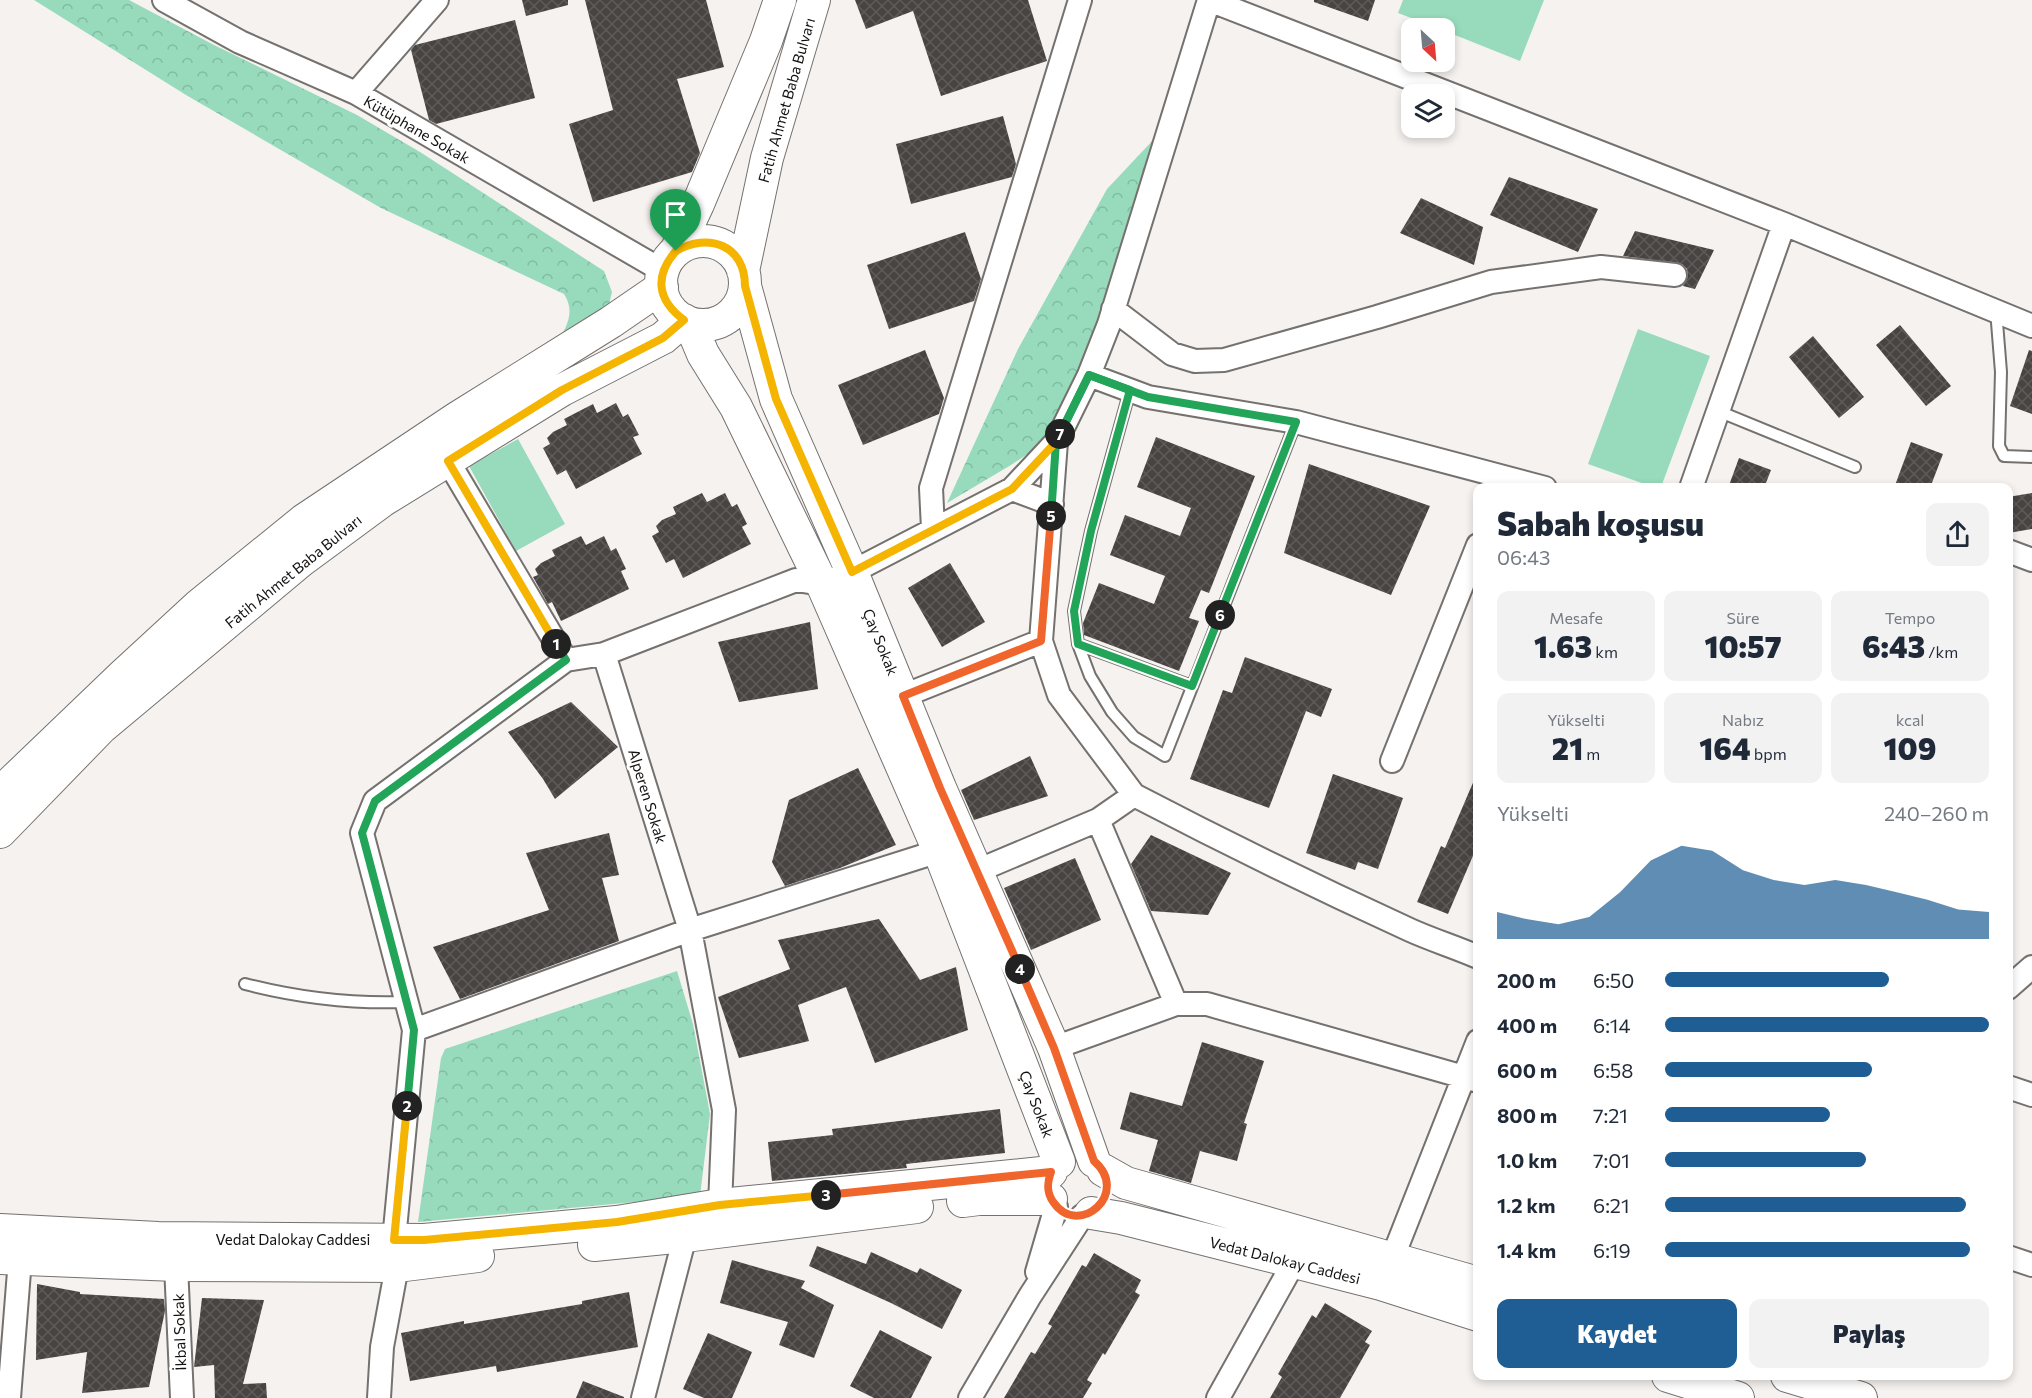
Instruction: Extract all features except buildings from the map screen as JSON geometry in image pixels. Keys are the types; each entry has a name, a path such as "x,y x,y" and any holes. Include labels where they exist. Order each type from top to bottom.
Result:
{"main road":[{"name":"Fatih Ahmet Baba Bulvarı","path":"0,793 198,606 304,520 457,418 611,322 667,270 699,204 766,41 780,0"},
{"name":"Fatih Ahmet Baba Bulvarı","path":"744,279 767,158 814,0"},
{"path":"702,241 716,243 728,249 738,259 744,279 742,298 736,309 727,318 715,323 703,325 687,322 673,312 665,301 667,270 688,244 702,241"},
{"name":"Çay Sokak","path":"687,322 703,354 736,407 822,584 939,851 1065,1195 1099,1207 1107,1189 1107,1179 1099,1166 1054,1048 776,399 744,279"},
{"name":"Fatih Ahmet Baba Bulvarı","path":"0,832 101,728 302,560 382,501 562,390 663,338 687,322"},
{"path":"1065,1195 1077,1156 1099,1166 1126,1183 1473,1282"},
{"name":"Vedat Dalokay Caddesi","path":"0,1230 396,1253 486,1255 686,1236 979,1198 1065,1195"},
{"name":"Vedat Dalokay Caddesi","path":"10,1259 176,1265 396,1253 424,1240 617,1222 720,1205 1065,1195 1121,1218 1381,1284 1473,1313"},
{"path":"1681,1380 1738,1398"},
{"path":"1800,1380 1861,1398"}],"street":[{"name":"Kütüphane Sokak","path":"164,0 240,42 356,93 667,270"},
{"path":"356,93 438,0"},
{"path":"933,529 932,488 1080,0"},
{"path":"379,1398 382,1347 396,1253 414,1030 362,833 375,801 566,660 603,654 796,580 822,584 852,572 1012,489 1056,442 1089,375 1113,309 1209,0 1784,224 2032,326"},
{"path":"1693,483 1784,224"},
{"path":"1113,309 1172,354 1195,361 1224,360 1491,282 1601,267 1675,275"},
{"path":"1089,375 1148,397 1296,422 1503,482"},
{"path":"1056,442 1041,641 1059,695 1134,795 1412,931 1473,955"},
{"path":"448,461 566,660"},
{"path":"1012,489 1052,504"},
{"path":"2013,553 2032,560"},
{"path":"1392,761 1473,558"},
{"path":"903,696 1041,641"},
{"name":"Alperen Sokak","path":"603,654 690,930 724,1110 720,1205"},
{"path":"977,871 1098,820 1134,795"},
{"path":"1098,820 1176,1004"},
{"path":"414,1030 690,930 939,851"},
{"path":"2013,984 2032,967"},
{"path":"1054,1048 1176,1004 1207,1004 1471,1079 1392,1259"},
{"path":"2013,1089 2032,1095"},
{"path":"970,1398 1030,1296 1065,1195"},
{"path":"643,1398 686,1236"},
{"path":"2013,1258 2032,1264"},
{"path":"9,1398 10,1259"},
{"path":"1218,1398 1294,1262"},
{"name":"İkbal Sokak","path":"176,1265 182,1398"}],"lane":[{"path":"1996,310 2001,372 1999,446 2004,456 2032,457"},
{"path":"1130,390 1091,531 1074,611 1078,644 1090,676 1112,712 1134,737 1165,756 1296,422"},
{"path":"1718,411 1855,467"},
{"path":"1078,644 1192,686"},
{"path":"245,984 314,999 378,1003 406,1002"}],"green space":[{"path":"34,0 129,0 214,45 357,115 420,152 604,271 612,292 607,313 557,345 569,313 568,301 564,294 381,208 186,95"},
{"path":"1403,0 1544,0 1520,61 1455,35 1455,18 1411,18 1398,13"},
{"path":"1155,138 1115,278 1084,358 1051,430 1041,445 947,503 1018,349 1107,189"},
{"path":"1638,329 1710,356 1662,483 1642,483 1588,464"},
{"path":"518,439 565,524 516,551 469,466"},
{"path":"677,971 693,1024 710,1114 700,1196 418,1222 441,1058 445,1049"}],"route":[{"path":"676,251 668,260 661,279 665,301 673,312 684,320 663,338 562,390 448,461 566,660 375,801 362,833 414,1030 394,1240 424,1240 617,1222 720,1205 1051,1172 1048,1190 1056,1207 1072,1216 1091,1213 1104,1199 1107,1179 1103,1170 1094,1161 1054,1048 940,788 903,696 1041,641 1056,442 1089,375 1130,390 1148,397 1296,422 1192,686 1078,644 1074,611 1091,531 1130,390 1089,375 1056,442 1012,489 852,572 776,399 738,259 728,249 716,243 702,241 688,244 676,251"}]}
